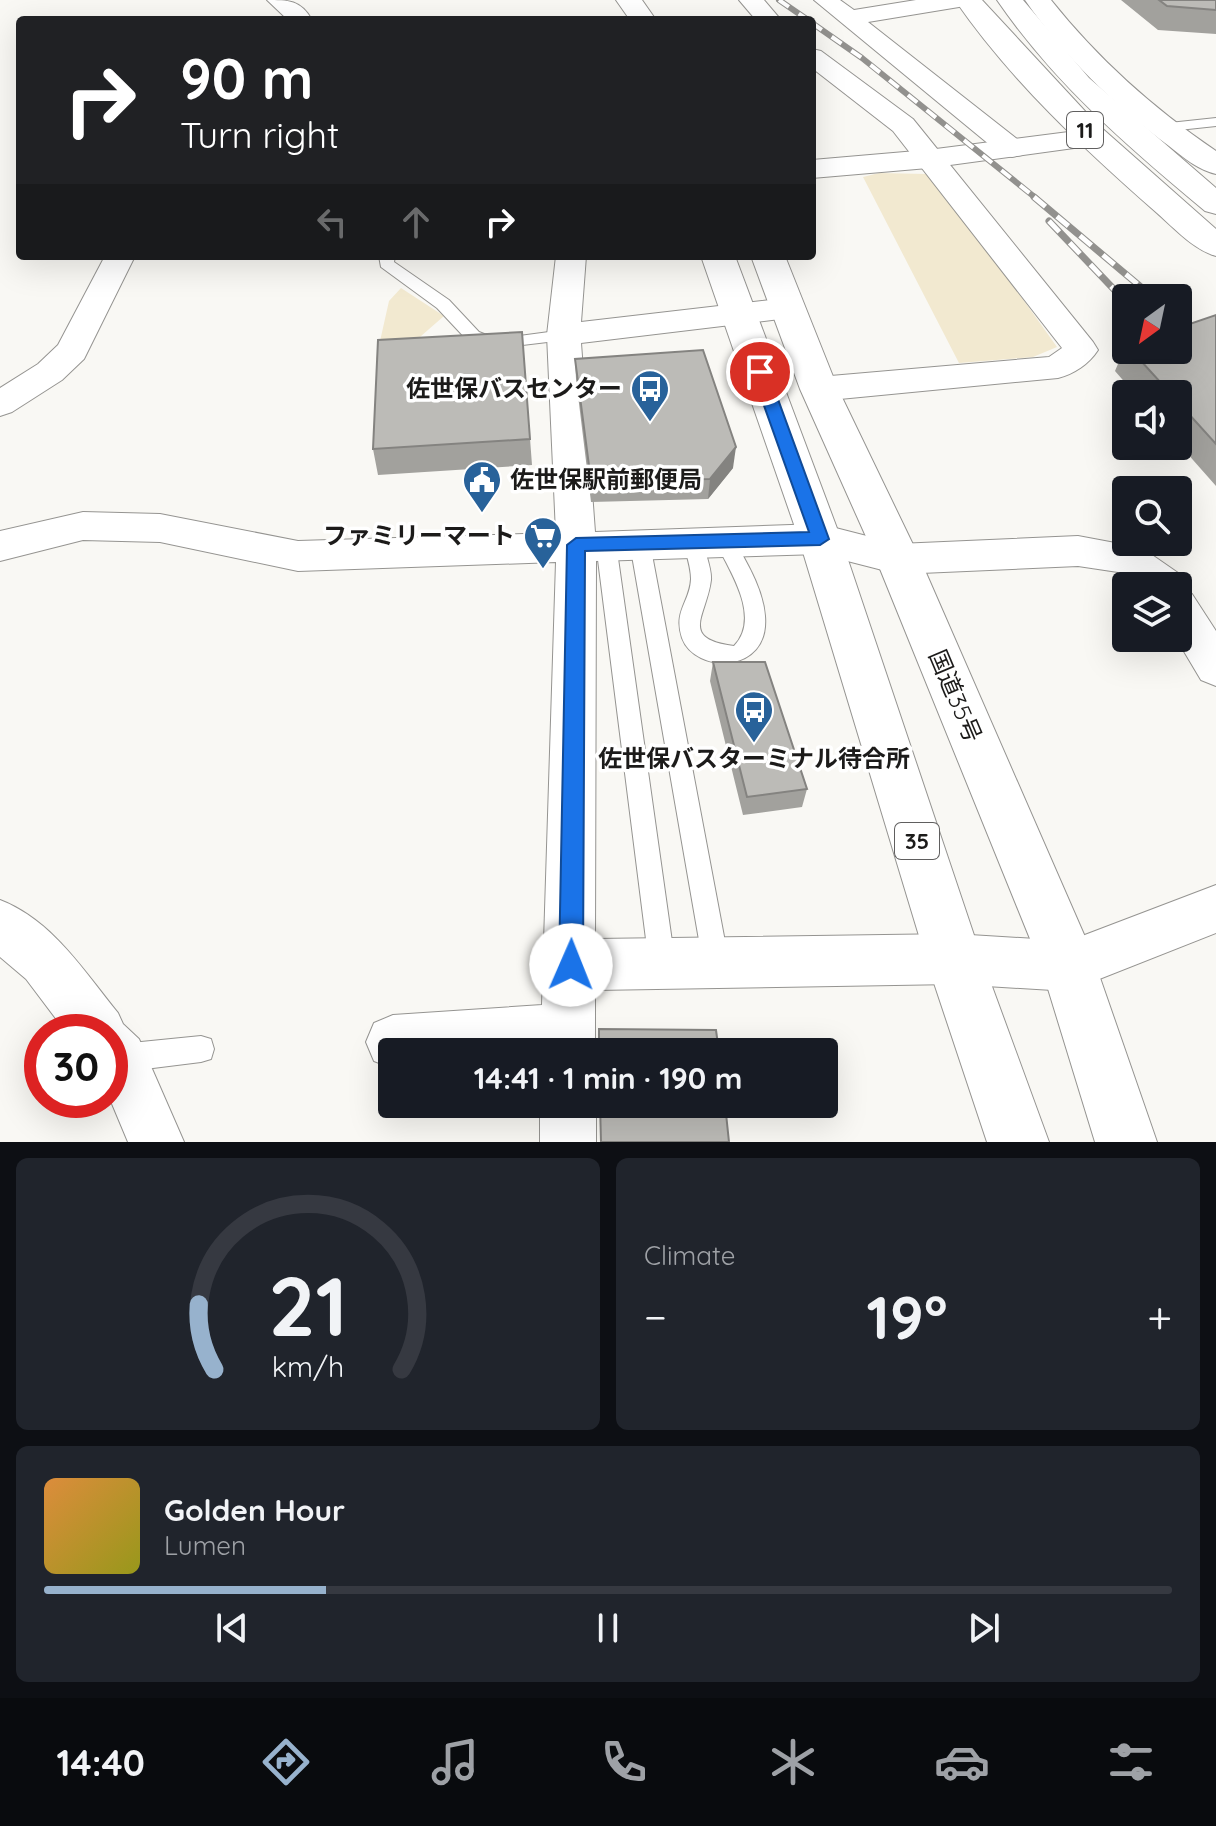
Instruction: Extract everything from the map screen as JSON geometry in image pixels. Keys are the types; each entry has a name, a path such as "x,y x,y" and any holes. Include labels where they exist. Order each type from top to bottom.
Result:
{"main road":[{"name":"11","path":"968,0 1017,61 1092,138 1145,189 1216,246"},
{"path":"1010,0 1026,25 1061,65 1134,137 1216,204"},
{"name":"11","path":"1038,0 1059,29 1160,128 1216,165"},
{"path":"816,169 928,159 1092,138"},
{"name":"35","path":"719,260 820,539 954,959 1018,1142"},
{"name":"国道35号","path":"770,260 819,389 898,559 1069,966 1126,1142"}],"street":[{"path":"279,0 298,16"},
{"path":"751,0 765,16"},
{"path":"826,0 1012,149"},
{"path":"850,18 959,0"},
{"path":"816,59 903,125 1081,350 1058,367 819,389"},
{"path":"0,404 50,372 72,351 118,260"},
{"path":"568,1038 571,965 607,544 564,335 571,260"},
{"path":"564,335 788,308"},
{"path":"0,546 83,526 160,528 298,556 820,539 898,559 1078,551 1128,559 1147,572"},
{"path":"1192,628 1216,668"},
{"path":"571,965 954,959 1069,966 1216,909"},
{"path":"0,924 44,961 86,1014"},
{"path":"128,1083 156,1142"},
{"path":"568,1118 568,1142"}],"lane":[{"path":"1160,128 1216,122"},
{"path":"386,260 386,264 443,304 473,336 495,345 564,335"},
{"path":"709,542 751,598 757,628 751,646 738,655 706,651 693,639 688,618 709,542"},
{"path":"607,544 716,963"},
{"path":"607,544 662,963"},
{"path":"128,1046 201,1049"}],"shaded area":[{"path":"879,173 927,174 1000,267 1057,347 1033,357 959,363 863,177"},
{"path":"401,288 444,316 389,364 376,359 389,301"}],"building":[{"path":"1159,0 1216,0 1216,10 1167,6"},
{"path":"1216,315 1216,444 1192,417 1192,380 1158,380 1144,364 1192,364 1192,323"},
{"path":"522,332 530,439 373,449 378,340"},
{"name":"佐世保バスセンター","path":"703,350 736,447 710,479 591,481 575,359"},
{"name":"佐世保バスターミナル待合所","path":"713,662 765,662 807,789 747,797"},
{"path":"599,1029 716,1030 717,1038 599,1038"},
{"path":"600,1118 726,1118 729,1142 601,1142"}],"railway":[{"path":"779,0 802,16"},
{"path":"816,26 862,58 1037,199"},
{"path":"1034,197 1137,284"},
{"path":"1049,221 1112,287"},
{"path":"1192,333 1216,355"}],"place":[{"name":"佐世保バスセンター","path":"650,423"},
{"name":"佐世保駅前郵便局","path":"482,514"},
{"name":"ファミリーマート","path":"543,570"},
{"name":"佐世保バスターミナル待合所","path":"754,744"}],"route":[{"path":"571,965 576,545 820,539 760,372"}]}
